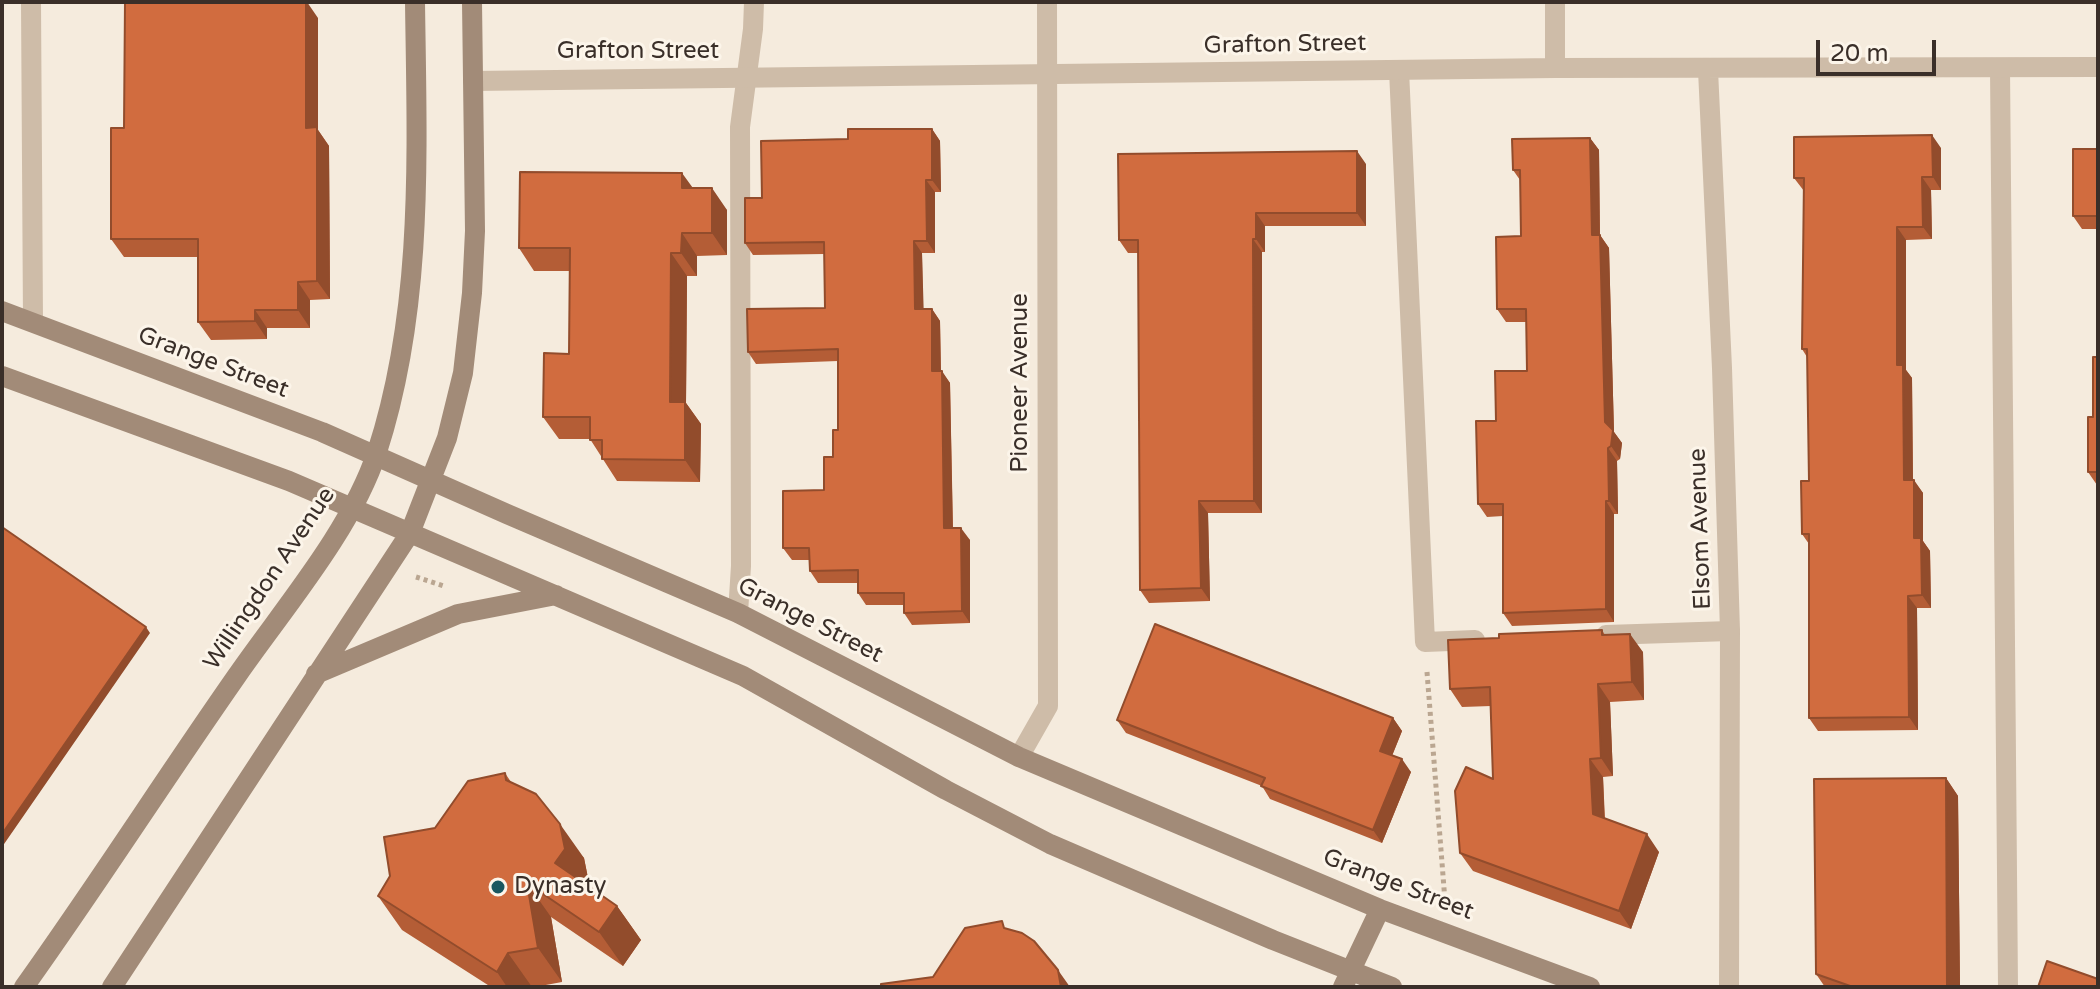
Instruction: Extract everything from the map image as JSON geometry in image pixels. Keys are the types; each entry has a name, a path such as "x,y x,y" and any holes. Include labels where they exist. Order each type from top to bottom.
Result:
{"main road":[{"name":"Willingdon Avenue","path":"24,987 98,885 234,680 322,555 351,508 376,455 393,395 410,307 415,215 415,2"},
{"path":"112,987 410,533 447,438 463,373 472,293 475,231 472,2"},
{"name":"Grange Street","path":"2,311 322,432 738,613 1019,757 1380,909 1590,987"},
{"path":"2,376 289,481 743,676 946,790 1050,844 1347,979 1392,987"},
{"path":"316,674 458,614 556,595"},
{"path":"1347,979 1380,909"}],"street":[{"path":"31,2 33,322"},
{"path":"738,613 741,566 740,127 748,78 754,2"},
{"name":"Pioneer Avenue","path":"1019,757 1048,706 1047,2"},
{"path":"1555,2 1555,68"},
{"name":"Grafton Street","path":"473,81 1555,68 2098,67"},
{"path":"2000,68 2008,987"},
{"path":"1399,70 1425,642 1501,639"},
{"name":"Elsom Avenue","path":"1708,70 1730,631 1729,987"},
{"path":"1593,636 1730,631"}],"path":[{"path":"407,574 451,589"},
{"path":"1425,642 1445,902"}],"building":[{"path":"125,2 306,2 306,128 317,127 317,281 298,282 298,310 255,310 255,321 198,322 198,239 111,239 111,128 124,128"},
{"path":"848,129 932,129 932,180 926,180 927,241 914,241 915,309 932,309 932,371 942,371 944,528 961,528 962,611 904,613 904,593 858,593 858,570 810,571 809,548 783,548 783,491 824,490 824,457 833,457 833,430 838,430 838,349 748,352 747,309 825,308 824,242 745,243 745,198 762,198 761,141 848,139"},
{"path":"1932,135 1933,177 1922,177 1923,227 1897,227 1897,365 1903,365 1904,480 1914,480 1914,538 1921,538 1922,595 1908,596 1909,717 1809,718 1809,534 1802,534 1801,481 1809,481 1807,349 1802,349 1804,178 1794,178 1794,137"},
{"path":"1590,138 1592,235 1600,235 1605,422 1613,430 1608,448 1606,609 1503,613 1503,504 1478,504 1476,421 1496,421 1495,371 1527,371 1526,309 1497,309 1496,237 1521,236 1520,170 1513,170 1512,139"},
{"path":"2073,149 2098,149 2098,216 2073,216"},
{"path":"1357,151 1357,213 1256,213 1256,239 1253,239 1254,501 1199,501 1201,588 1140,590 1138,240 1119,240 1118,154"},
{"path":"520,172 682,173 682,188 712,188 712,233 682,233 681,253 671,253 670,402 685,402 685,460 602,459 602,440 590,440 590,417 543,417 544,353 569,354 570,248 519,248"},
{"path":"2093,357 2098,357 2098,472 2088,472 2088,417 2093,417"},
{"path":"2,527 146,627 2,834"},
{"path":"1155,624 1393,718 1380,751 1402,759 1373,830 1261,786 1265,778 1117,720"},
{"path":"1602,630 1602,635 1630,634 1632,682 1598,684 1601,758 1590,759 1593,814 1647,834 1619,911 1460,853 1455,791 1466,767 1493,779 1490,687 1450,689 1448,640 1499,638 1499,634"},
{"name":"Dynasty","path":"505,773 506,780 536,794 560,824 565,849 555,863 617,906 599,932 527,883 538,948 508,953 497,972 378,896 390,876 384,837 435,828 468,781"},
{"path":"1946,778 1947,987 1853,987 1816,974 1814,779"},
{"path":"1002,921 1004,928 1022,933 1034,941 1058,970 1061,987 881,987 881,984 933,977 965,928"},
{"path":"2047,961 2098,979 2098,987 2038,987"}],"place":[{"name":"Dynasty","path":"498,887"}]}
